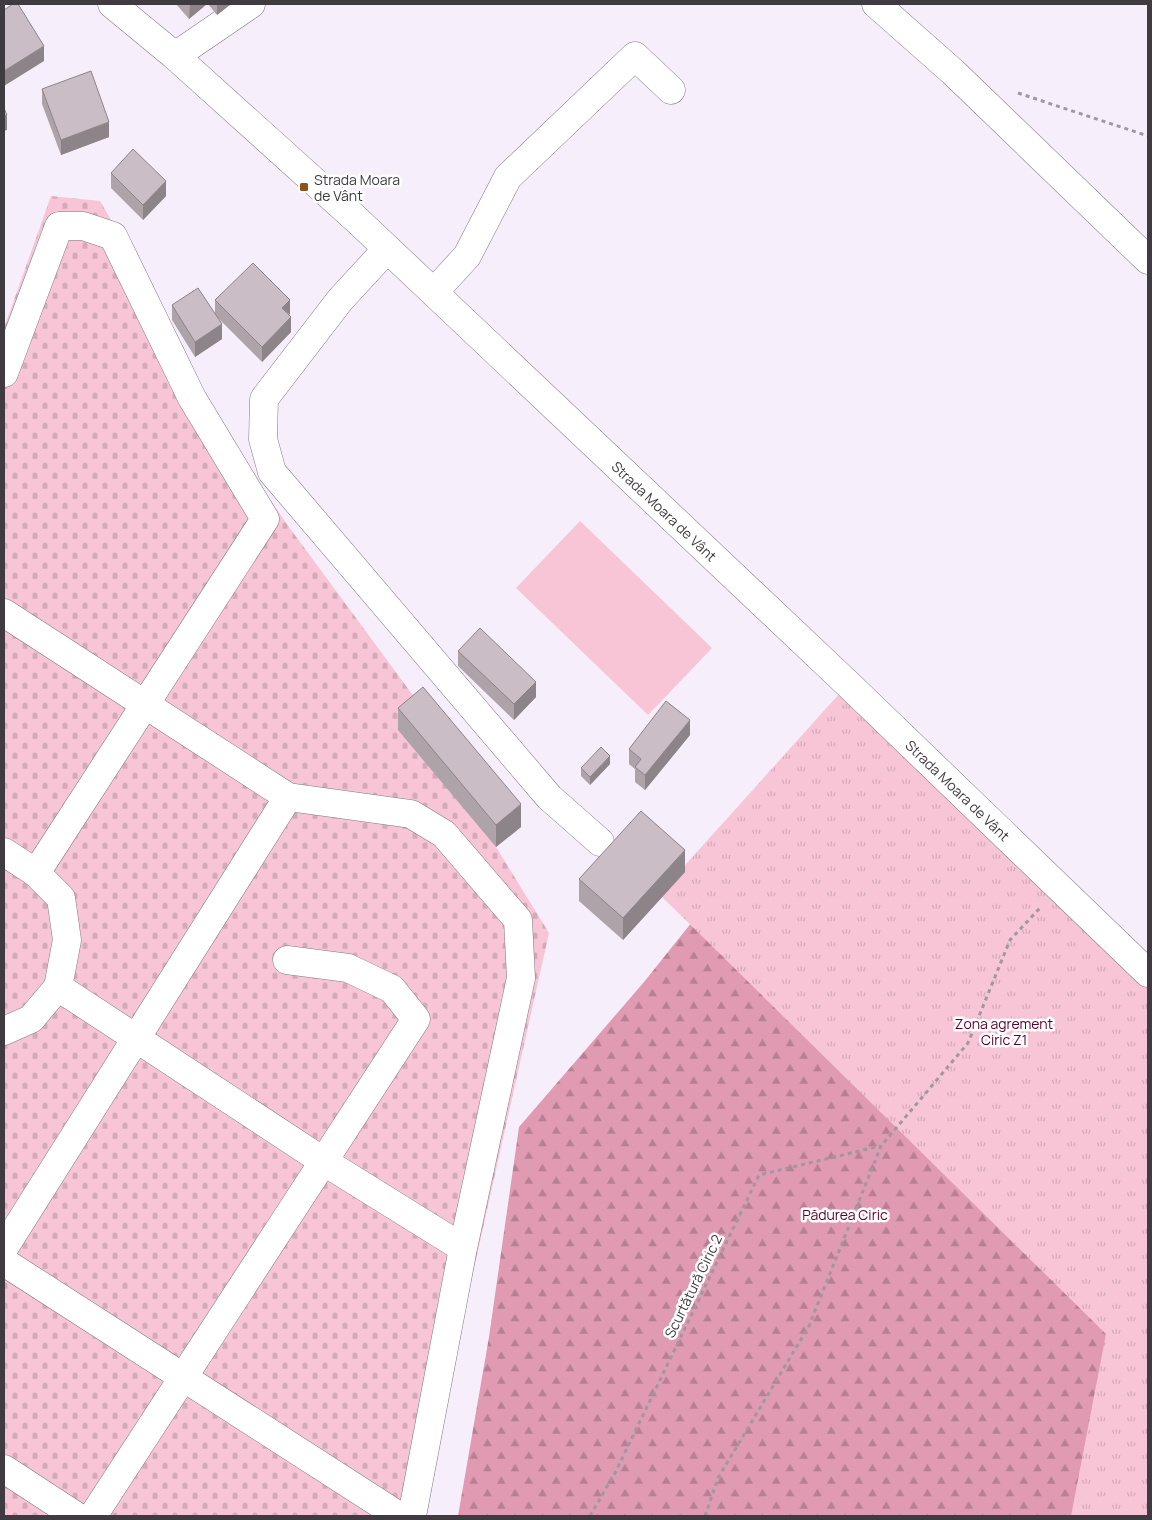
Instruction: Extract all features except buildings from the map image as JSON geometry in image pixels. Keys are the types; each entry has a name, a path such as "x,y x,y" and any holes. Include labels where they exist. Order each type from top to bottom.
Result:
{"main road":[{"name":"Strada Moara de Vânt","path":"112,4 175,56 434,292 850,686 1148,973"},
{"path":"175,56 251,4"},
{"path":"876,4 953,72 1148,260"},
{"path":"434,292 467,256 508,177 635,56 671,90"},
{"path":"4,373 59,226 83,226 113,236 192,398 265,520 36,873"},
{"path":"387,249 340,300 264,398 263,440 272,472 549,798 600,842"},
{"path":"4,613 288,797 410,814 444,834 518,920 521,978 463,1248 412,1516"},
{"path":"4,1248 288,797"},
{"path":"4,852 36,873 61,898 67,940 58,987 31,1019 4,1031"},
{"path":"93,1516 416,1018 392,989 348,968 287,960"},
{"path":"58,987 323,1161 463,1248"},
{"path":"4,1262 399,1516"},
{"path":"4,1469 76,1516"}],"path":[{"path":"1008,90 1148,136"},
{"path":"705,1516 718,1478 809,1326 881,1146 968,1043 1010,940 1060,888"},
{"name":"Scurtătură Ciric 2","path":"590,1516 616,1471 760,1175 881,1146"}],"green space":[{"path":"51,196 100,201 183,346 221,428 286,523 423,709 496,847 549,933 460,1331 426,1516 4,1516 4,328"},
{"path":"580,521 712,648 648,715 516,588"},
{"name":"Zona agrement Ciric Z1","path":"849,683 1148,971 1148,1516 1071,1516 1106,1334 659,894"},
{"name":"Pădurea Ciric","path":"820,762 1096,1029 1148,1516 458,1516 489,1337 519,1127 644,982"}],"place":[{"name":"Strada Moara de Vânt","path":"304,187"}]}
